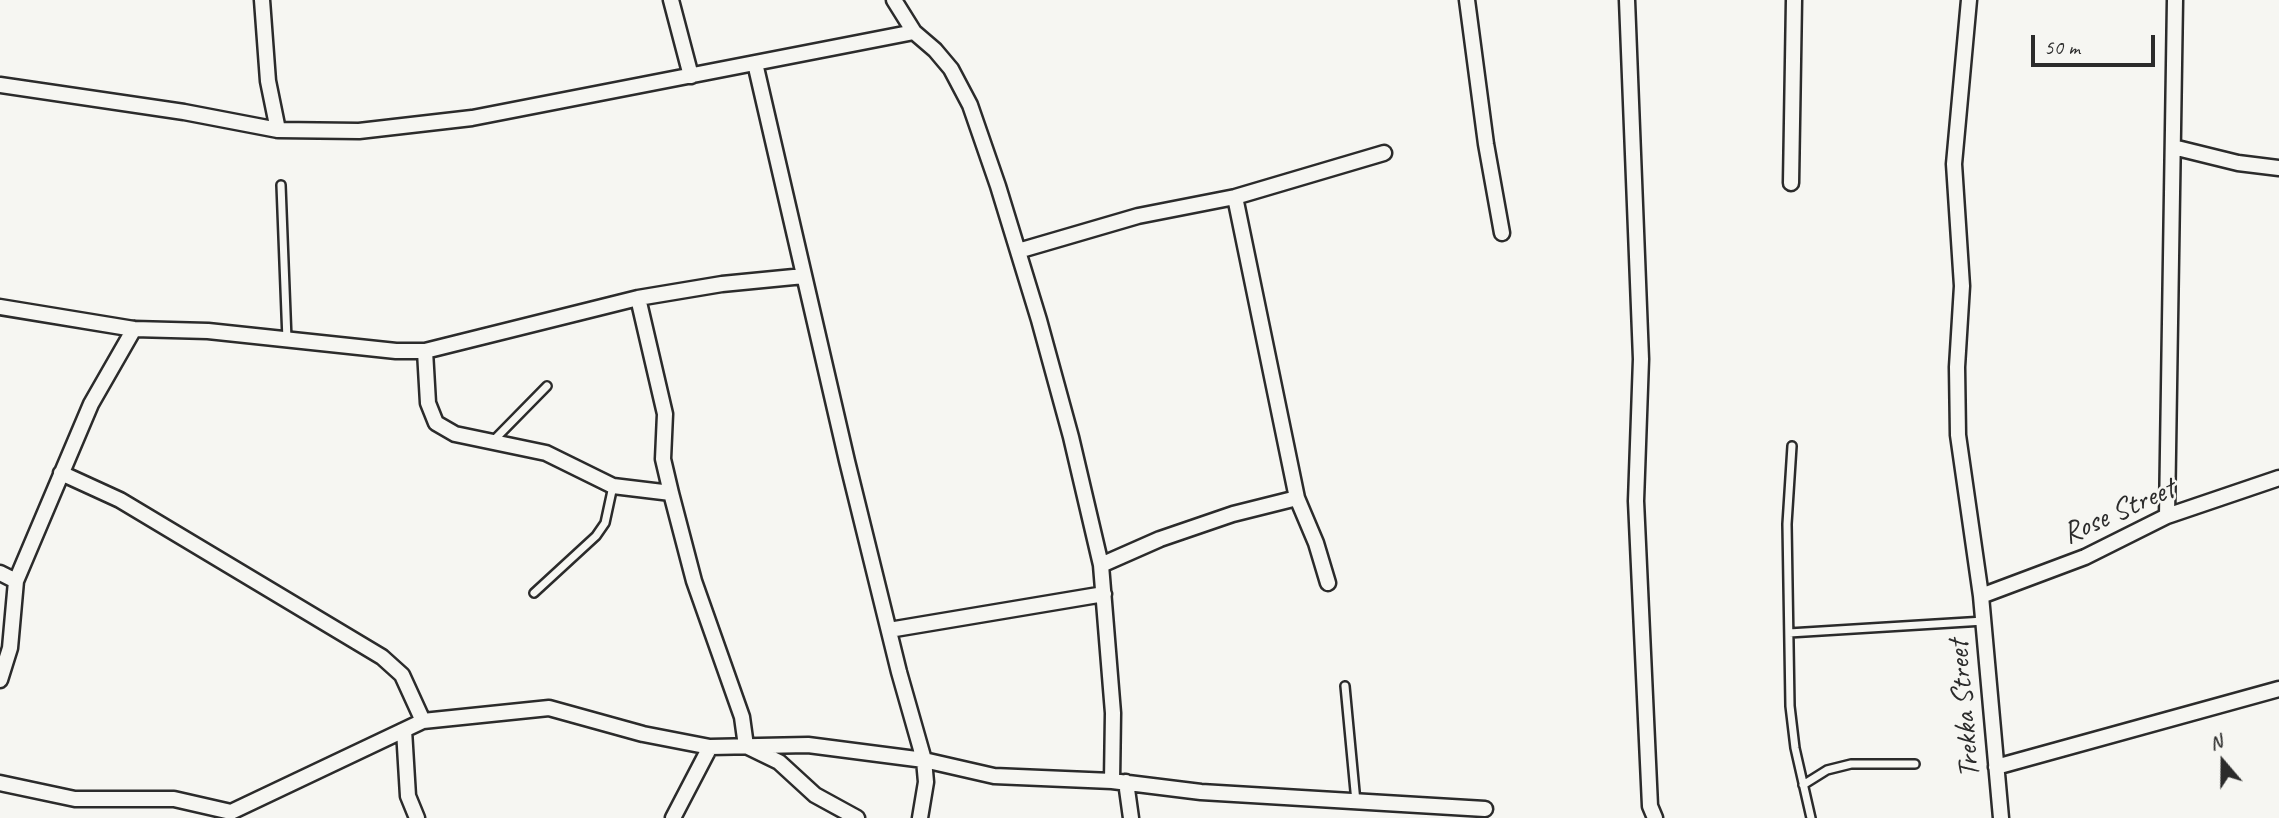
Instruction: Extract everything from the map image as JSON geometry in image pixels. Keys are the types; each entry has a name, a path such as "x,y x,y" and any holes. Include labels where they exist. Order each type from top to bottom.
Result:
{"street":[{"path":"262,0 268,81 278,131"},
{"path":"671,0 691,76"},
{"path":"894,0 914,33 935,50 951,69 970,105 1018,251 1071,437 1101,565 1119,782 1131,818"},
{"path":"1466,0 1486,144 1502,233"},
{"path":"1627,0 1641,359 1636,501 1650,806 1655,818"},
{"path":"1791,183 1794,0"},
{"name":"Trekka Street","path":"1969,0 1954,164 1962,286 1958,435 1984,621 2001,818"},
{"path":"2167,516 2175,0"},
{"path":"0,85 184,112 278,131 359,131 416,126 914,33"},
{"path":"755,63 889,630 924,760 926,782 920,818"},
{"path":"2173,147 2238,163 2279,168"},
{"path":"1018,251 1138,216 1235,197 1384,153"},
{"path":"1235,197 1297,498 1316,543 1328,583"},
{"path":"0,307 134,329 208,331 287,341 425,351 638,299 722,285 804,276"},
{"path":"638,299 665,414 663,459 671,493 694,581 742,717 746,746"},
{"path":"0,680 10,648 16,581 91,404 134,329"},
{"path":"425,351 425,387 436,423 455,434 546,453 614,486 671,493"},
{"path":"61,473 120,500 183,536 234,571 389,661 402,675 422,721"},
{"name":"Rose Street","path":"1981,596 2085,557 2167,516 2279,478"},
{"path":"1101,565 1160,539 1233,514 1297,498"},
{"path":"0,573 16,581"},
{"path":"889,630 1104,594"},
{"path":"1996,767 2279,689"},
{"path":"0,783 75,799 174,799 231,812 422,721 549,708 643,734 710,747 808,745 924,760 995,776 1119,782 1201,792 1356,803 1485,809"},
{"path":"404,730 408,796 417,818"},
{"path":"746,746 779,762 815,795 857,818"},
{"path":"673,818 710,747"}],"lane":[{"path":"281,185 287,341"},
{"path":"492,442 547,386"},
{"path":"1791,446 1787,524 1790,706 1802,785 1811,818"},
{"path":"534,593 596,536 605,523 614,486"},
{"path":"1789,633 1984,621"},
{"path":"1345,686 1356,803"},
{"path":"1802,785 1828,770 1851,764 1915,764"}]}
